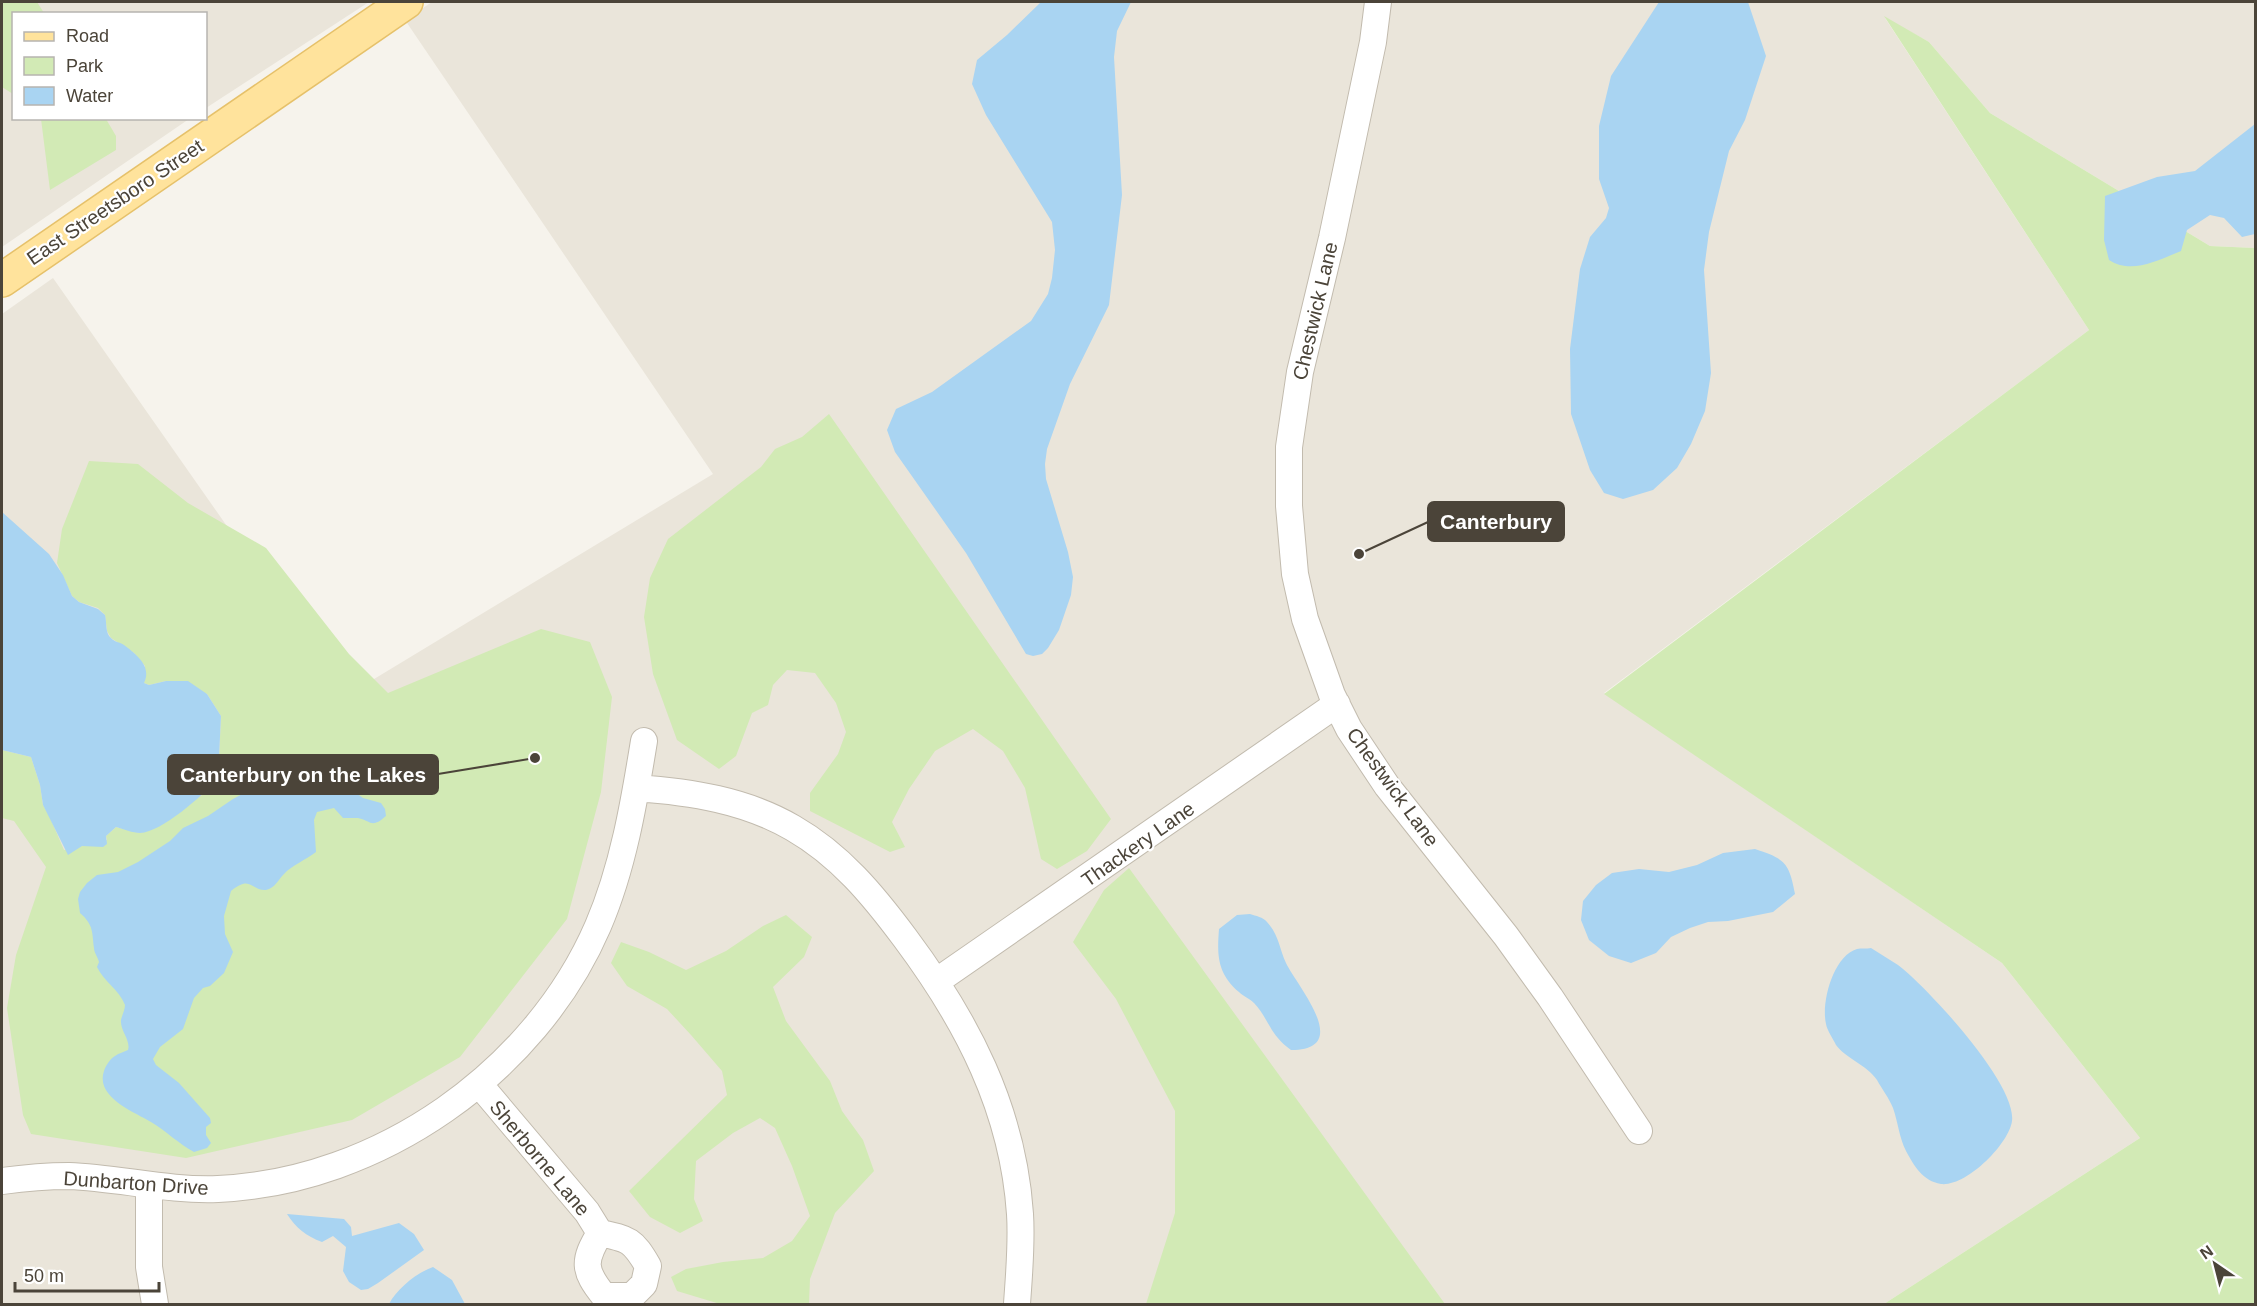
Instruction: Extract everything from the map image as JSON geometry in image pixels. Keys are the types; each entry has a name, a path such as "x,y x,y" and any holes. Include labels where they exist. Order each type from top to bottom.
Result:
{"main road":[{"name":"East Streetsboro Street","path":"2,280 406,2"}],"street":[{"name":"Chestwick Lane","path":"1378,2 1373,42 1332,238 1300,372 1289,447 1289,506 1295,574 1305,619 1337,704 1349,729 1387,786 1506,936 1565,1017 1639,1131"},
{"name":"Thackery Lane","path":"937,981 1337,704"},
{"name":"Dunbarton Drive","path":"2,1181 28,1177 70,1176 149,1186 219,1189 270,1182 337,1165 410,1132 443,1112 479,1084 525,1040 559,997 587,950 608,900 622,853 644,741"},
{"path":"636,788 678,791 720,798 761,812 793,828 822,847 850,871 883,908 937,981 975,1048 992,1088 1005,1129 1015,1171 1020,1214 1021,1260 1017,1305"},
{"name":"Sherborne Lane","path":"479,1084 587,1212 600,1233"},
{"path":"149,1186 149,1267 155,1305"}],"shaded area":[{"path":"2,2 369,2 207,107 207,12 12,12 12,120 188,120 2,247"},
{"path":"432,2 2255,2 2255,248 2210,246 1990,113 1929,42 1885,18 2089,330 1604,693 2002,963 2140,1138 1884,1304 2,1304 2,314 53,278 346,696 713,474 405,20"}],"green space":[{"path":"2,2 37,2 43,12 12,12 12,93 2,87"},
{"path":"1884,16 1929,42 1990,113 2210,246 2255,248 2255,1304 1884,1304 2140,1138 2002,963 1604,694 2089,330"},
{"path":"41,120 107,120 116,136 116,150 50,190"},
{"path":"829,414 1111,819 1087,851 1057,869 1041,859 1025,788 1003,751 973,729 935,751 909,789 892,822 905,847 890,852 810,811 810,793 838,754 846,732 836,703 815,673 787,670 773,685 768,705 752,713 736,756 719,769 677,740 653,674 644,617 650,578 668,539 761,467 775,449 802,437"},
{"path":"89,461 138,464 188,503 266,548 349,654 388,693 541,629 590,642 612,697 601,792 567,919 460,1057 352,1120 186,1158 31,1134 23,1115 7,1008 16,955 46,867 14,821 2,818 2,750 31,757 40,785 43,805 64,850 107,840 106,836 116,827 140,833 153,828 202,795 218,779 221,716 207,694 166,681 149,685 144,683 145,666 134,653 111,638 107,631 105,615 98,608 79,602 72,596 57,563 62,529"},
{"path":"1129,868 1445,1304 1146,1304 1175,1213 1175,1111 1116,999 1073,942 1104,890"},
{"path":"786,915 812,937 804,957 773,987 786,1021 830,1081 842,1111 863,1140 874,1171 835,1213 810,1279 809,1304 720,1304 677,1291 671,1277 686,1269 763,1258 792,1241 810,1216 775,1128 760,1118 733,1133 696,1161 694,1199 703,1221 680,1233 650,1217 629,1191 727,1095 722,1071 691,1035 667,1009 627,986 611,963 621,942 649,952 686,970 726,951 763,926"}],"water":[{"path":"1041,2 1131,2 1117,31 1114,57 1122,195 1109,305 1070,384 1047,449 1045,464 1046,479 1068,552 1073,577 1071,595 1059,630 1048,648 1042,654 1033,656 1026,654 966,553 895,452 887,430 896,409 932,392 1031,321 1048,294 1055,250 1052,222 986,115 972,84 977,60"},
{"path":"1659,2 1748,2 1766,56 1745,120 1729,151 1709,232 1704,270 1711,373 1705,411 1691,444 1677,468 1653,490 1623,499 1604,493 1590,470 1571,414 1570,349 1580,269 1590,237 1606,218 1609,208 1599,179 1599,126 1611,76"},
{"path":"2255,124 2255,234 2242,237 2224,218 2210,215 2187,230 2181,251 2154,262 2136,266 2118,264 2109,260 2104,240 2105,196 2157,177 2195,171"},
{"path":"2,512 49,554 63,575 72,596 105,615 109,636 134,653 145,666 144,683 149,685 166,681 188,681 207,694 221,716 218,779 193,803 170,820 149,831 131,832 116,827 106,836 107,844 103,847 82,846 68,855 43,805 40,785 31,757 2,750"},
{"path":"322,769 335,771 349,788 363,798 381,803 386,816 372,823 358,818 343,818 334,808 317,812 314,820 316,852 287,871 269,889 261,890 247,883 231,891 224,916 225,934 233,952 224,973 210,986 203,988 194,998 183,1029 160,1047 153,1059 156,1065 179,1083 210,1118 211,1123 206,1127 206,1135 211,1143 207,1148 194,1152 126,1108 110,1096 105,1089 103,1080 107,1064 115,1056 128,1050 129,1046 121,1024 125,1005 97,967 99,962 94,950 91,929 88,921 80,913 78,899 80,892 97,875 118,872 138,862 170,841 183,828 278,775"},
{"path":"1755,849 1779,859 1788,868 1790,875 1795,894 1773,912 1728,921 1708,922 1690,928 1671,937 1656,953 1631,963 1609,956 1589,940 1581,920 1583,901 1596,885 1612,873 1639,869 1669,872 1697,865 1723,853"},
{"path":"1250,914 1264,919 1271,927 1286,963 1316,1015 1320,1029 1318,1040 1309,1047 1291,1050 1284,1044 1259,1009 1232,985 1222,971 1218,947 1219,929 1237,915"},
{"path":"1871,948 1898,965 1948,1014 1986,1061 2010,1105 2012,1121 2003,1141 1985,1162 1962,1179 1941,1184 1929,1180 1916,1167 1904,1146 1891,1104 1877,1080 1868,1070 1840,1050 1827,1026 1825,1004 1835,970 1849,953 1857,949"},
{"path":"287,1214 344,1219 351,1227 352,1236 399,1223 414,1234 424,1250 378,1283 361,1290 349,1282 343,1271 346,1247 333,1236 322,1242 311,1237 302,1231"},
{"path":"433,1267 452,1280 465,1304 389,1304 408,1282"}],"place":[{"name":"Canterbury","path":"1359,554"},
{"name":"Canterbury on the Lakes","path":"535,758"}]}
